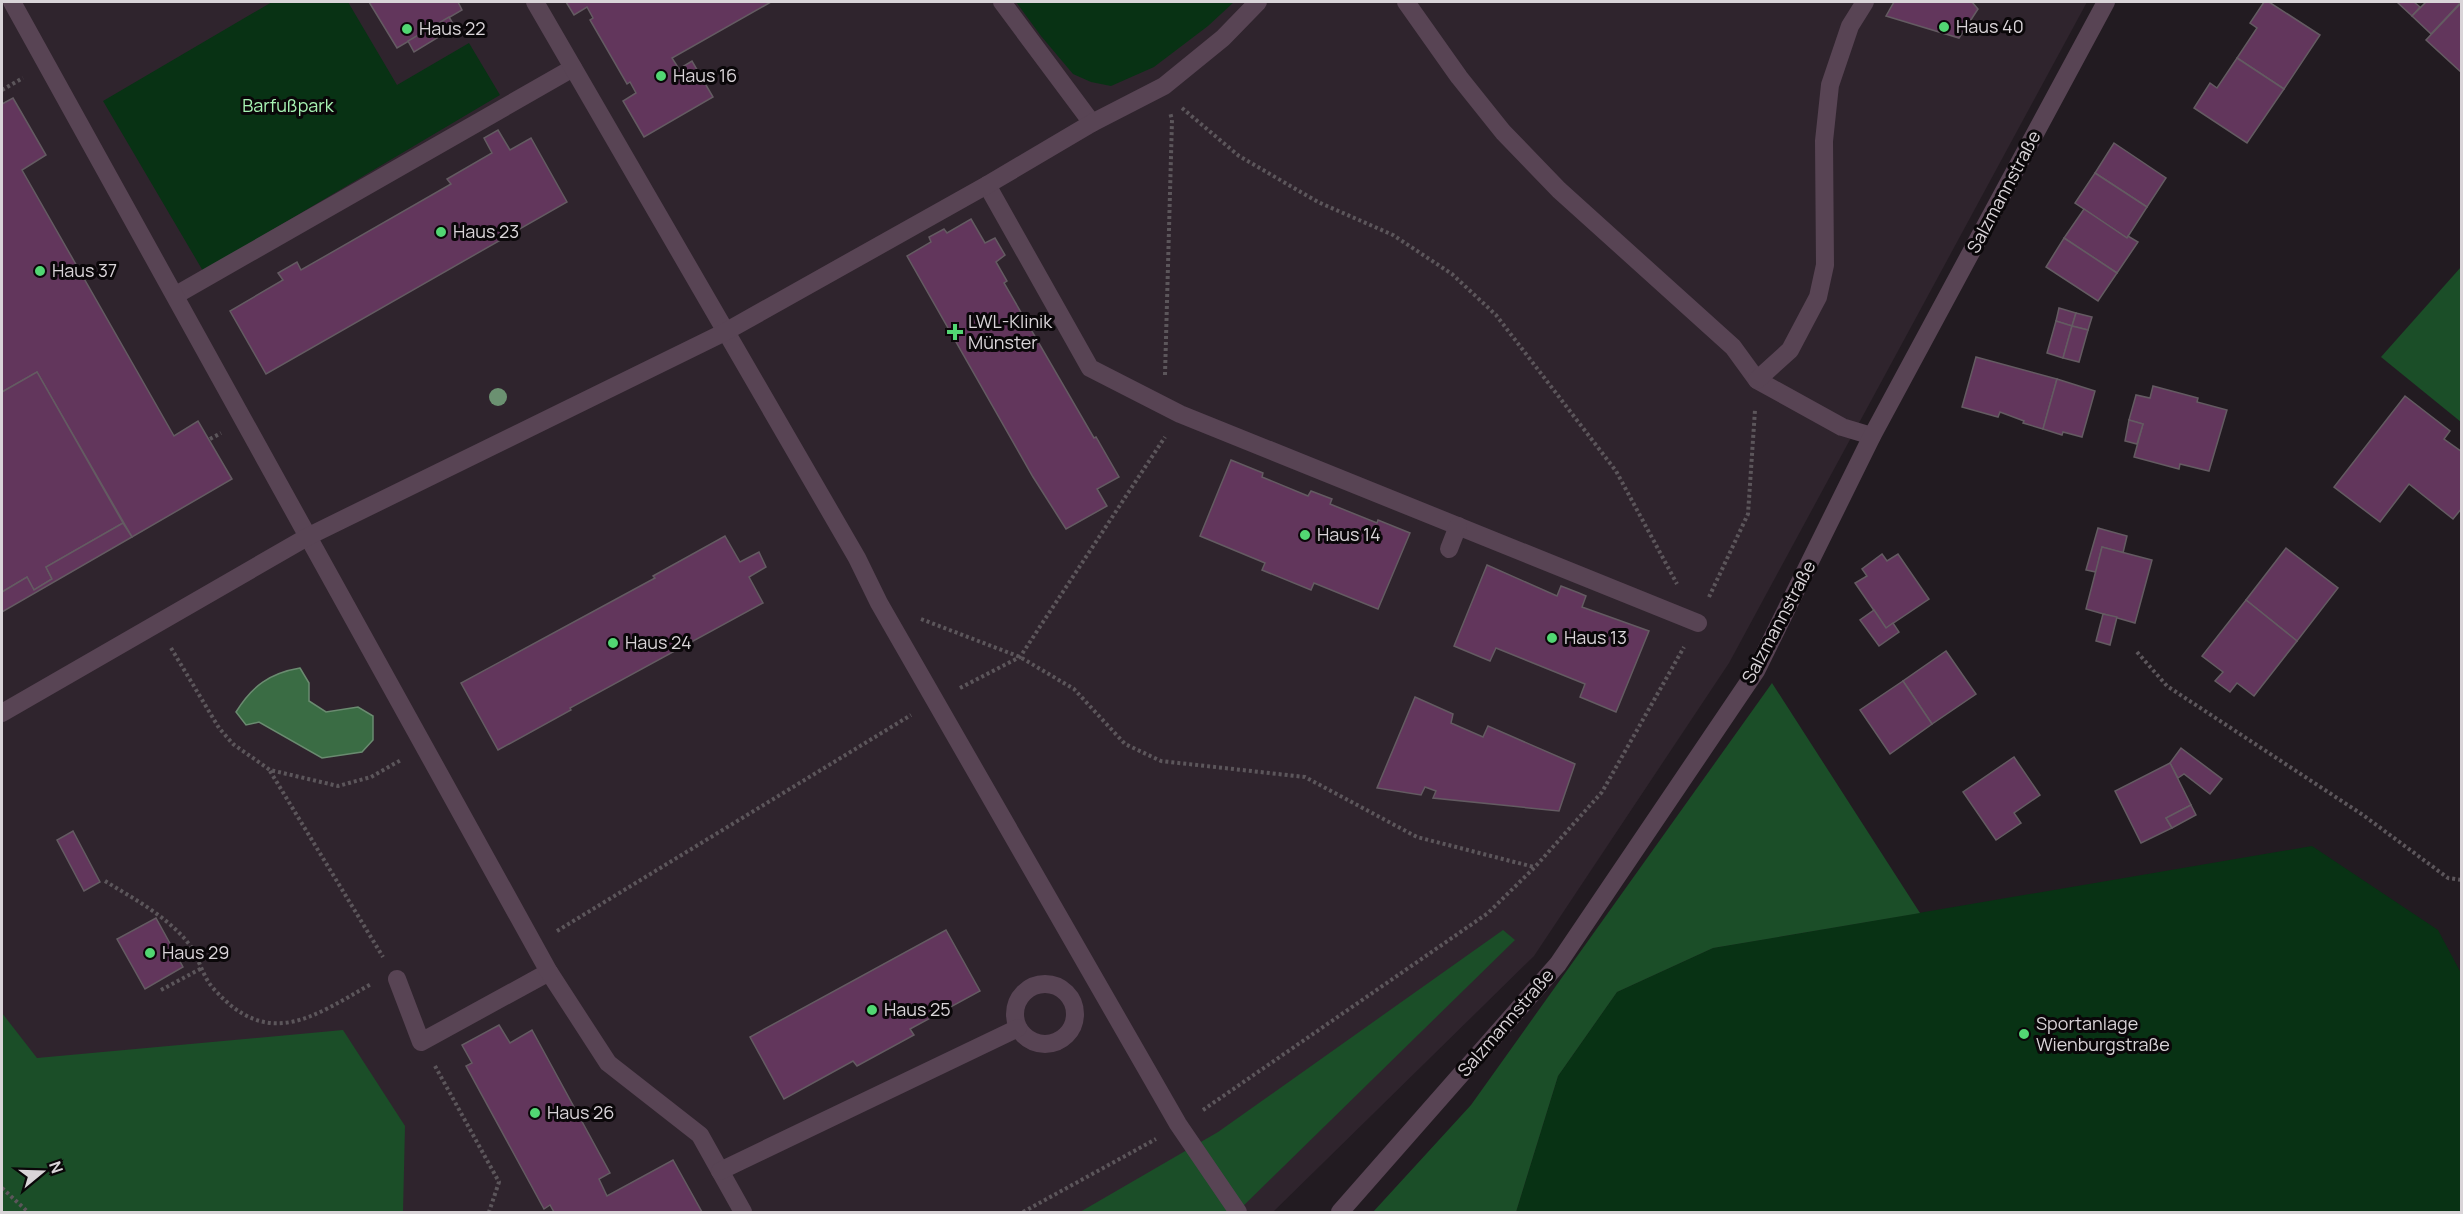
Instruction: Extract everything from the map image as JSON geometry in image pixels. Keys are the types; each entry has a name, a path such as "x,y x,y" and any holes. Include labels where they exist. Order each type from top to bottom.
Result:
{"street":[{"path":"12,2 549,972 608,1063 700,1135 743,1212"},
{"path":"535,2 857,558 879,603 1179,1124 1238,1212"},
{"path":"1002,2 1092,123"},
{"path":"2,713 309,536 725,332 987,185 1092,123 1164,86 1223,38 1258,2"},
{"path":"1406,2 1459,77 1503,132 1559,190 1733,347 1757,380 1842,427 1872,436"},
{"path":"1757,380 1790,350 1818,297 1825,265 1824,141 1830,85 1850,26 1865,2"},
{"name":"Salzmannstraße","path":"1340,1212 1558,964 1756,671 1872,436 2106,2"},
{"path":"176,295 573,68"},
{"path":"987,185 1090,368 1172,409 1698,623"},
{"path":"1449,549 1458,526"},
{"path":"394,976 422,1042 549,972"},
{"path":"1052,985 1061,989 1072,1002 1075,1014 1073,1024 1069,1033 1062,1039 1042,1044 1024,1036 1018,1028 1016,1009 1019,999 1033,987 1052,985"},
{"path":"1072,1002 1099,985"},
{"path":"720,1171 1018,1028"}],"path":[{"path":"534,945 935,700 1020,657 1172,409 1172,120 1164,86"},
{"path":"1164,86 1186,113 1239,156 1318,202 1393,235 1452,274 1496,315 1616,471 1698,623"},
{"path":"1023,1212 1179,1124 1488,913 1535,867 1602,792 1698,623 1748,514 1757,380"},
{"path":"879,603 1020,657 1074,689 1125,744 1161,762 1305,777 1417,837 1535,867"},
{"path":"142,631 170,646 219,728 233,744 270,770 338,786 371,777 424,747"},
{"path":"2137,652 2167,686 2363,815 2448,878 2462,880"},
{"path":"105,881 158,914 189,945 212,988 244,1015 277,1026 314,1016 394,976 270,770"},
{"path":"161,990 202,968"},
{"path":"422,1042 499,1182 489,1212"},
{"path":"2,1188 28,1212"}],"shaded area":[{"name":"LWL-Klinik Münster","path":"2,2 2087,2 1729,663 1534,956 1273,1212 2,1212"},
{"path":"2461,267 2461,422 2381,357"},
{"path":"300,668 309,683 309,701 326,712 358,707 373,716 373,740 362,752 322,758 259,722 246,725 236,712 255,688 263,682 280,673"},
{"path":"1772,683 1920,913 1713,948 1617,992 1558,1076 1516,1212 1373,1212 1471,1105"},
{"path":"1503,930 1515,940 1237,1212 1080,1212 1218,1132"},
{"path":"2,1013 37,1058 343,1030 405,1126 403,1212 2,1212"}],"green space":[{"name":"Barfußpark","path":"272,2 348,2 397,85 469,43 500,95 203,271 103,101"},
{"path":"1016,2 1234,2 1208,26 1154,67 1111,86 1091,82 1073,74"},
{"name":"Sportanlage Wienburgstraße","path":"2312,846 2438,930 2461,973 2461,1212 1516,1212 1558,1076 1617,992 1713,948"}],"building":[{"name":"Haus 22","path":"369,2 458,2 462,10 397,48"},
{"name":"Haus 16","path":"566,2 771,2 672,58 679,69 692,61 713,97 644,137 623,101 636,93 630,82 627,84 590,20 593,18 587,7 574,15"},
{"name":"Haus 40","path":"1894,2 1972,2 1978,9 1959,38 1886,16"},
{"path":"2264,2 2269,2 2320,35 2284,89 2237,58 2257,28 2250,23"},
{"path":"2414,2 2420,7 2412,16 2398,3"},
{"path":"2426,2 2461,2 2431,34 2412,16"},
{"path":"2462,2 2462,73 2426,40"},
{"path":"449,17 455,27 414,52 408,41"},
{"path":"2237,58 2284,89 2247,143 2194,108 2210,83 2217,88"},
{"name":"Haus 37","path":"13,98 46,155 22,170 174,436 198,421 232,479 132,537 37,372 2,392 2,104"},
{"name":"Haus 23","path":"498,130 510,150 531,138 567,202 266,374 230,311 283,280 278,273 297,262 301,270 451,184 447,179 492,153 484,138"},
{"path":"2114,143 2166,178 2147,207 2095,173"},
{"path":"2095,173 2147,207 2127,238 2075,203"},
{"path":"2084,209 2127,238 2128,236 2138,242 2117,273 2064,238"},
{"path":"971,219 985,243 995,238 1005,255 996,262 1007,281 1004,283 1119,477 1097,489 1107,506 1066,529 1033,477 907,256 931,242 929,237 944,229 947,233"},
{"path":"2064,238 2117,273 2098,301 2046,267"},
{"path":"2059,308 2076,313 2072,326 2056,321"},
{"path":"2076,313 2092,317 2088,330 2072,326"},
{"path":"2056,321 2072,326 2063,358 2047,353"},
{"path":"2072,326 2088,330 2079,362 2063,358"},
{"path":"1976,357 2057,379 2043,429 2000,412 1998,417 1962,407"},
{"path":"37,372 123,523 46,567 52,579 34,590 27,577 2,592 2,392"},
{"path":"2057,379 2095,391 2082,437 2063,432 2062,435 2043,429"},
{"path":"2153,386 2198,398 2197,402 2227,410 2209,471 2180,464 2179,469 2134,457 2143,424 2129,420 2136,395 2150,398"},
{"path":"2405,396 2450,431 2444,439 2462,452 2462,508 2453,519 2409,484 2380,522 2334,487"},
{"path":"2129,420 2143,424 2137,444 2125,441"},
{"name":"Haus 14","path":"1231,460 1263,473 1262,477 1308,496 1311,491 1332,499 1330,504 1377,523 1378,520 1410,533 1378,609 1314,583 1311,590 1262,570 1265,563 1200,536"},
{"path":"123,523 132,537 2,612 2,592 27,577 34,590 52,579 46,567"},
{"path":"2098,528 2127,536 2123,553 2102,547 2096,572 2086,570"},
{"name":"Haus 24","path":"725,536 740,562 759,552 766,567 749,577 763,603 570,708 571,710 498,750 461,683 655,578 653,576"},
{"path":"2102,547 2152,560 2135,623 2086,609"},
{"path":"2286,548 2338,588 2297,641 2246,600"},
{"path":"1882,554 1887,561 1898,554 1929,599 1886,628 1855,583 1867,576 1862,569"},
{"name":"Haus 13","path":"1487,565 1557,596 1561,586 1579,593 1586,596 1582,607 1649,631 1616,712 1580,697 1585,684 1496,648 1490,661 1454,646"},
{"path":"2246,600 2297,641 2254,696 2237,683 2230,692 2215,681 2223,672 2202,656"},
{"path":"1874,610 1886,628 1893,623 1899,632 1879,646 1860,620"},
{"path":"2103,614 2117,617 2110,645 2096,641"},
{"path":"1946,651 1976,694 1932,724 1903,681"},
{"path":"1903,681 1932,724 1890,754 1860,710"},
{"path":"1415,697 1453,714 1451,723 1483,737 1488,726 1575,764 1559,811 1433,798 1436,791 1425,787 1421,795 1377,788"},
{"path":"2181,748 2222,779 2210,794 2184,774 2178,778 2170,763"},
{"path":"2014,757 2040,795 2014,813 2021,823 1996,840 1963,792"},
{"path":"2170,763 2191,805 2166,818 2172,828 2141,843 2115,791"},
{"path":"2191,805 2196,815 2172,828 2166,818"},
{"path":"73,831 100,882 84,891 57,840"},
{"name":"Haus 29","path":"156,918 183,967 145,989 117,939"},
{"name":"Haus 25","path":"946,930 980,991 910,1029 914,1035 857,1066 853,1061 784,1099 750,1037"},
{"name":"Haus 26","path":"499,1025 510,1043 532,1030 610,1173 599,1179 607,1196 673,1160 702,1212 554,1212 550,1205 544,1209 466,1066 472,1063 462,1045"}],"place":[{"name":"Haus 40","path":"1944,27"},
{"name":"Haus 22","path":"407,29"},
{"name":"Haus 16","path":"661,76"},
{"name":"Haus 23","path":"441,232"},
{"name":"Haus 37","path":"40,271"},
{"name":"LWL-Klinik Münster","path":"955,332"},
{"name":"Haus 14","path":"1305,535"},
{"name":"Haus 13","path":"1552,638"},
{"name":"Haus 24","path":"613,643"},
{"name":"Haus 29","path":"150,953"},
{"name":"Haus 25","path":"872,1010"},
{"name":"Sportanlage Wienburgstraße","path":"2024,1034"},
{"name":"Haus 26","path":"535,1113"}]}
